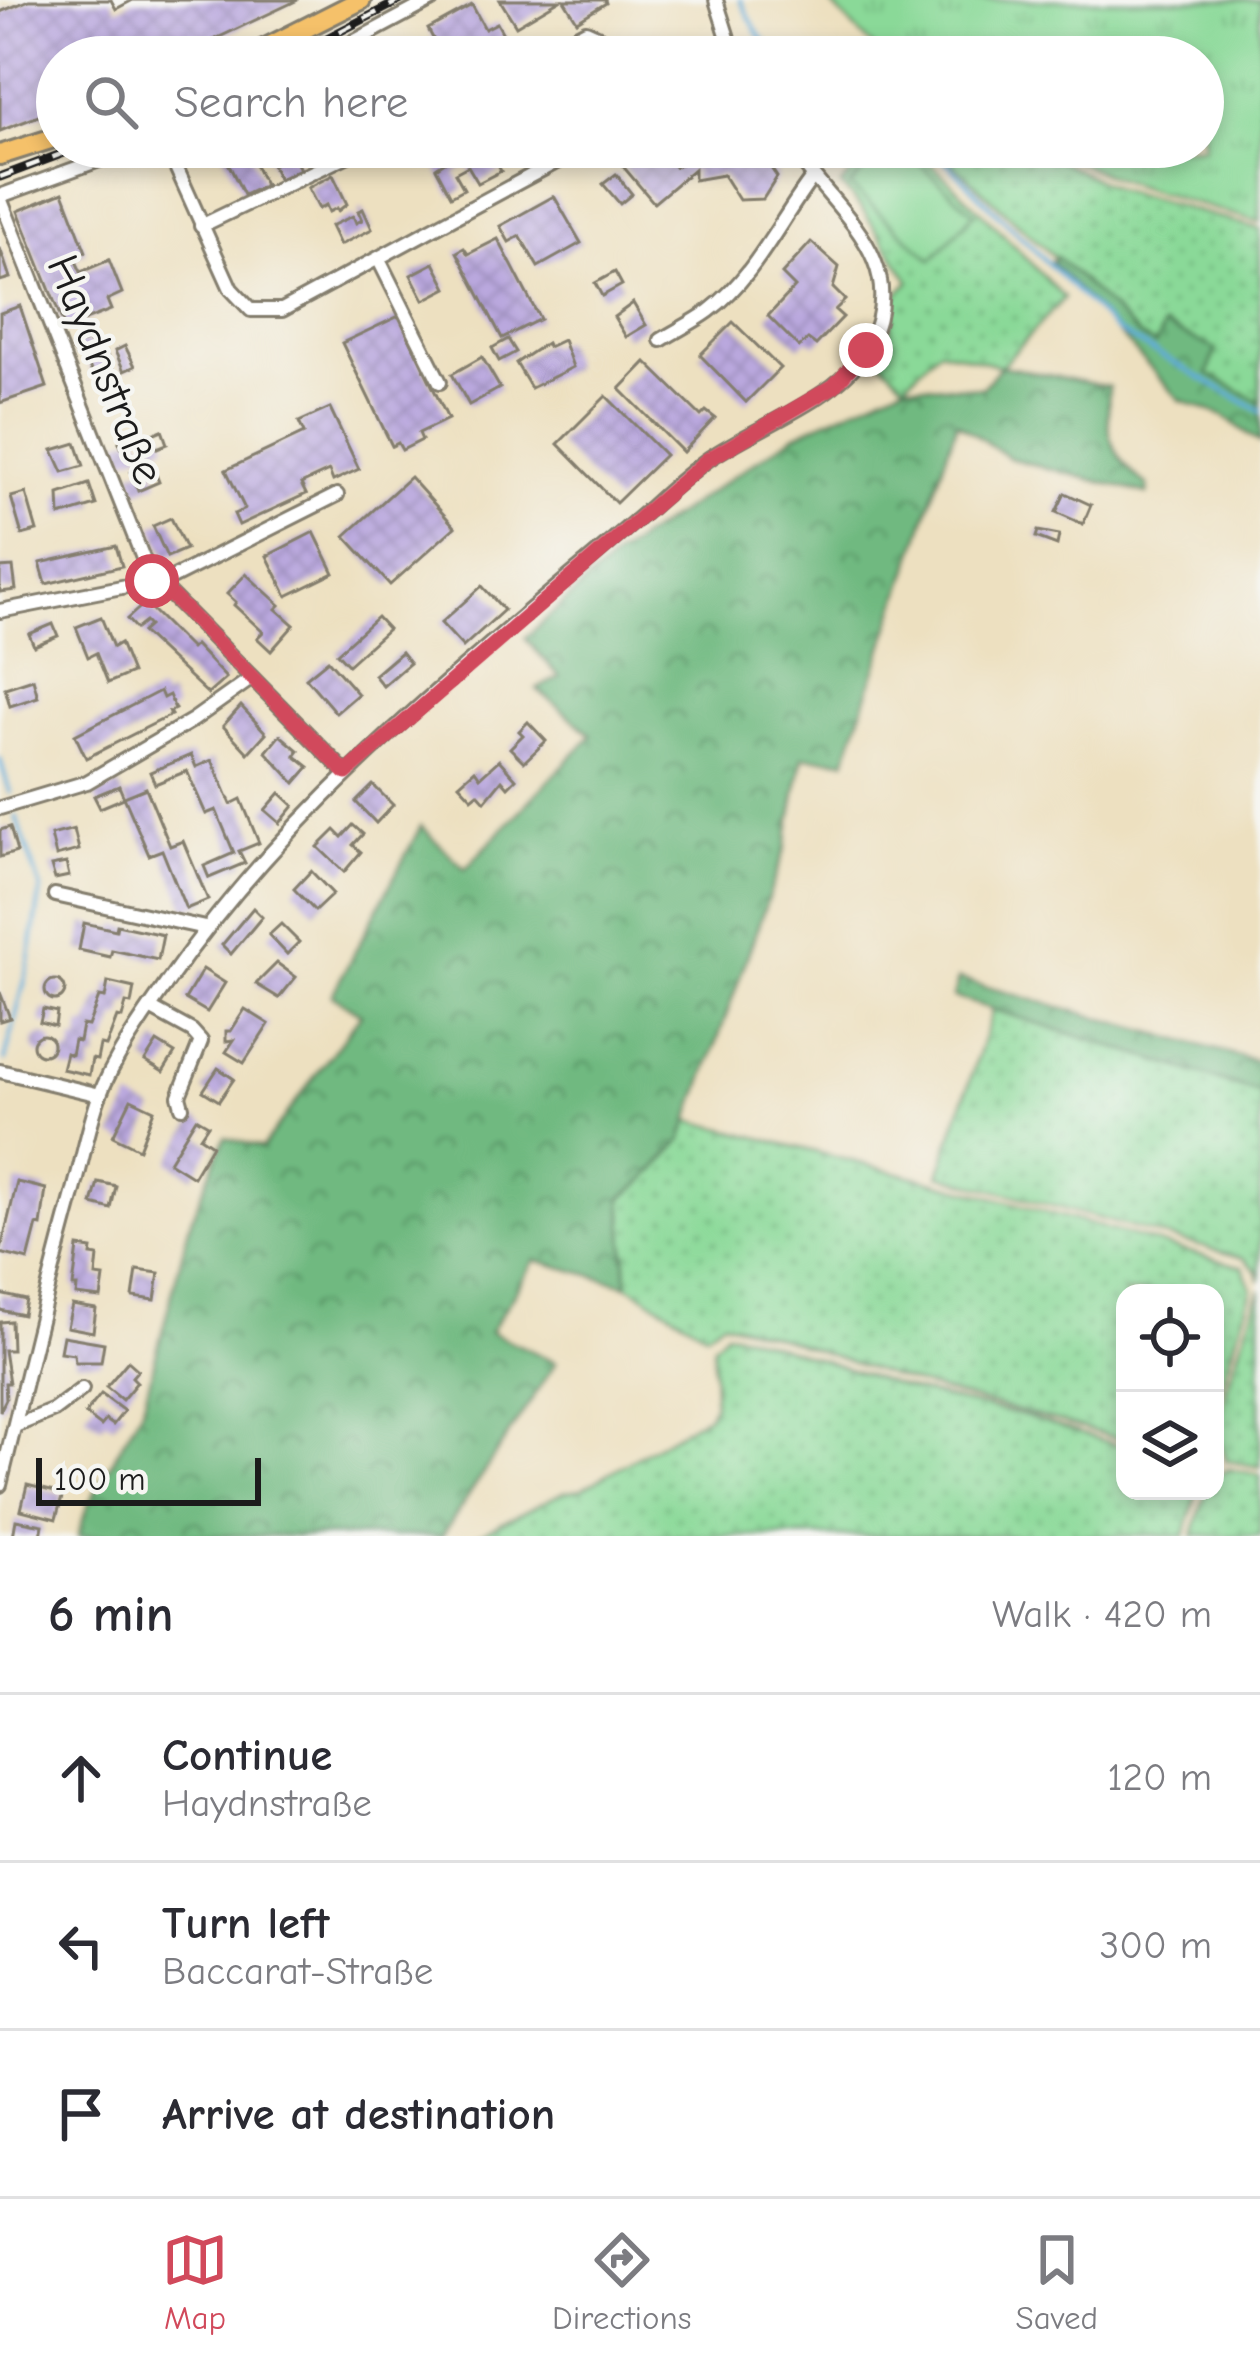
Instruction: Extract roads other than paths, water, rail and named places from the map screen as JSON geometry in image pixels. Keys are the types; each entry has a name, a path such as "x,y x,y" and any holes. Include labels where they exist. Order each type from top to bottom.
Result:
{"main road":[{"path":"290,36 361,0"},
{"path":"0,155 36,143"}],"street":[{"path":"364,36 432,0"},
{"path":"716,0 726,36"},
{"path":"0,197 78,168"},
{"path":"176,168 231,289 251,310 282,310 546,168"},
{"path":"201,226 321,168"},
{"path":"0,1485 100,1095 150,1007 205,928 346,773 707,460 834,386 858,362 879,319 878,269 859,230 805,168"},
{"path":"661,340 705,314 733,290 812,178"},
{"name":"Haydnstraße","path":"0,197 156,582 346,773"},
{"path":"379,260 440,382"},
{"path":"0,611 156,582 337,495"},
{"path":"0,808 87,782 193,720 252,678"},
{"path":"55,895 205,928"},
{"path":"150,1007 201,1041 179,1096 182,1107"},
{"path":"0,1071 100,1095"},
{"path":"15,1426 54,1410 82,1389"}],"waterway":[{"path":"740,0 760,36"},
{"path":"952,168 1115,330 1260,411"},
{"path":"0,759 10,792"},
{"path":"5,1060 41,889 16,816"}],"railway":[{"path":"331,36 401,0"},
{"path":"0,177 36,164"}]}
